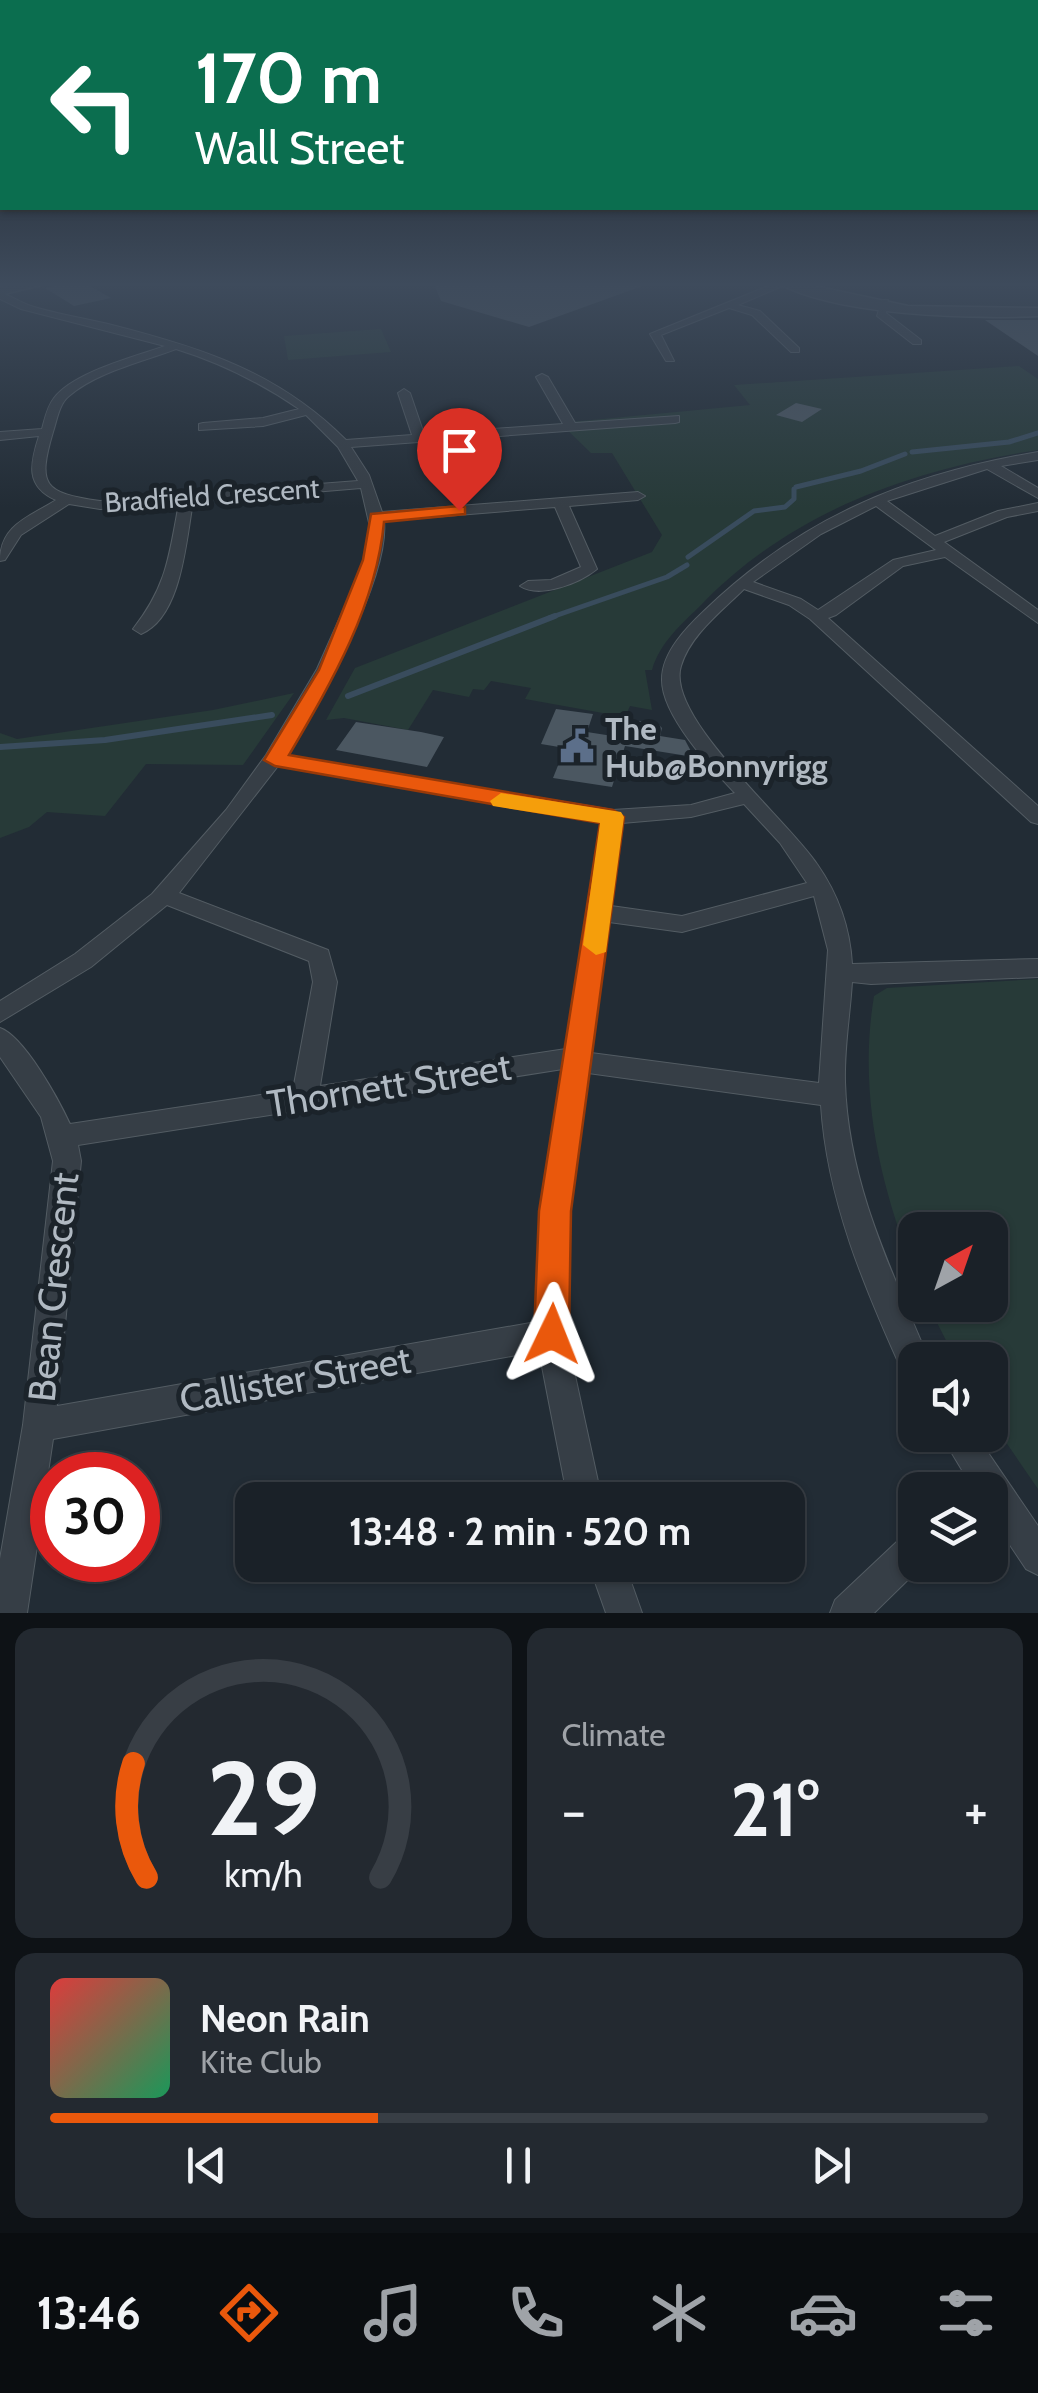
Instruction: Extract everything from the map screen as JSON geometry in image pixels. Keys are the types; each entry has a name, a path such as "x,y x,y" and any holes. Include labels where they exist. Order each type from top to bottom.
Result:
{"street":[{"name":"Bradfield Crescent","path":"147,357 72,388 56,404 36,475 47,491 66,500 100,505 366,484"},
{"path":"0,1013 77,966 164,896 275,760 329,670 372,560 376,518 366,484 342,444 306,411 244,372 204,357"},
{"path":"542,377 570,426"},
{"path":"404,394 420,437"},
{"path":"202,430 263,422 306,411"},
{"path":"342,444 675,418"},
{"path":"0,436 47,432"},
{"path":"905,1342 860,1232 833,1096 841,972 838,932 820,887 684,714 669,685 673,658 742,583 810,534 878,500 938,477 1038,456"},
{"path":"990,464 1038,494"},
{"path":"376,518 638,496"},
{"path":"0,557 15,532 66,500"},
{"path":"141,629 158,614 167,596 186,500"},
{"path":"878,500 1038,618"},
{"path":"528,586 554,584 589,569 560,502"},
{"path":"934,541 1003,514 1038,507"},
{"path":"816,616 830,612 898,563 949,552"},
{"path":"742,583 795,602 816,616 1038,817"},
{"path":"275,760 613,817 691,811 749,796"},
{"path":"581,1482 552,1334 555,1211 602,914 613,817"},
{"path":"602,914 682,924 820,887"},
{"path":"164,896 320,956 326,982 305,1097"},
{"path":"841,972 871,975 1038,968"},
{"name":"Bean Crescent","path":"0,1038 65,1136 66,1186 39,1424 9,1613"},
{"name":"Thornett Street","path":"65,1136 563,1059 833,1096"},
{"name":"Callister Street","path":"39,1424 552,1334"},
{"path":"1008,1520 1038,1557"},
{"path":"848,1613 898,1564"},
{"path":"613,1582 624,1613"}],"green space":[{"path":"1019,366 1038,379 1038,450 945,469 900,483 815,519 775,543 702,604 666,642 652,670 645,670 652,710 630,706 625,717 525,699 531,688 491,681 484,690 473,689 469,697 433,690 408,730 344,718 326,720 355,668 652,552 662,535 612,453 591,453 560,423 750,405 734,385"},
{"path":"294,693 243,765 146,764 105,816 47,812 29,827 0,838 0,733 17,739 213,710"},
{"path":"1038,979 1038,1489 1008,1445 1008,1342 947,1342 937,1322 1008,1322 1008,1212 898,1212 898,1225 892,1207 875,1138 869,1068 874,996 887,988"}],"building":[{"path":"796,403 822,409 802,422 776,415"},
{"name":"The Hub@Bonnyrigg","path":"556,709 593,714 587,732 619,737 625,719 658,724 662,728 660,736 685,740 694,757 625,746 612,787 553,778 565,748 541,744"},
{"path":"356,722 444,737 427,767 336,750"}],"waterway":[{"path":"912,452 1009,442 1038,433"},
{"path":"796,487 861,471 905,454"},
{"path":"688,557 754,511 785,507 794,499 794,489"},
{"path":"549,618 667,577 687,565"},
{"path":"348,696 555,616"},
{"path":"0,747 105,740 272,715"}],"slow traffic":[{"path":"501,801 613,817 596,945"}],"place":[{"name":"The Hub@Bonnyrigg","path":"577,746"}],"route":[{"path":"459,510 376,518 377,542 372,560 329,670 275,760 613,817 602,914 555,1211 552,1334"}]}
